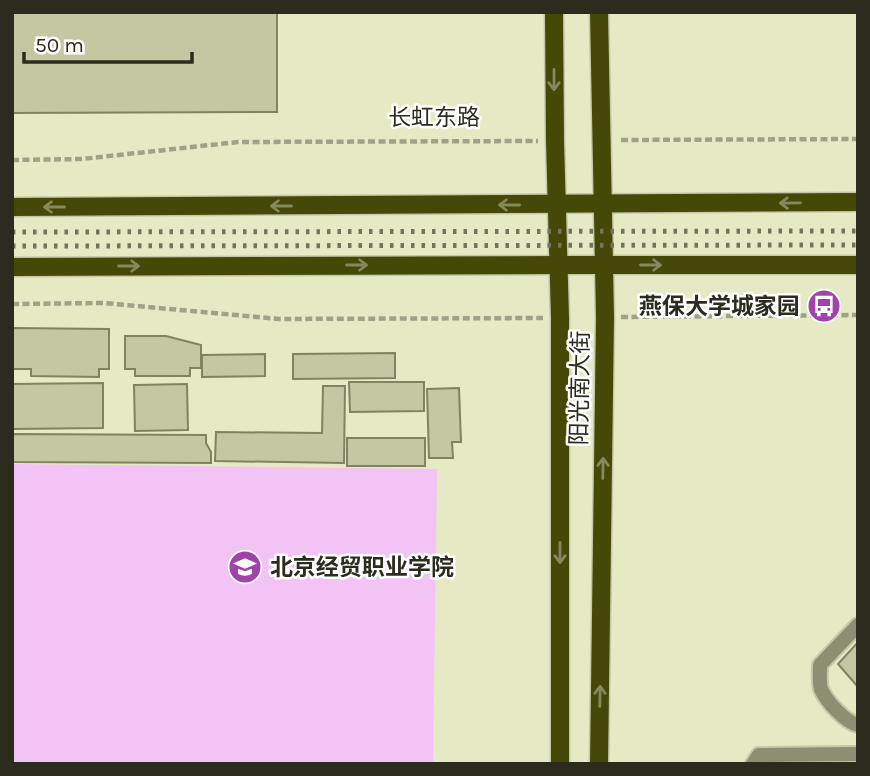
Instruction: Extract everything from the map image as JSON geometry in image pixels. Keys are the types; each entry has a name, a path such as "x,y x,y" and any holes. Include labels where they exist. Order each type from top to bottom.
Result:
{"main road":[{"name":"阳光南大街","path":"554,12 560,318 560,764"},
{"name":"阳光南大街","path":"599,12 601,205 605,265 599,764"},
{"path":"12,208 858,202"},
{"path":"12,267 858,265"}],"street":[{"path":"858,625 820,666 821,689 837,712 852,724 858,725"},
{"path":"753,764 759,755 858,754"}],"path":[{"path":"601,140 858,139"},
{"name":"长虹东路","path":"12,160 82,159 238,142 555,141"},
{"path":"12,304 104,303 279,319 560,318"},
{"path":"605,317 858,315"}],"shaded area":[{"name":"北京经贸职业学院","path":"12,464 437,469 433,764 12,764"}],"building":[{"path":"12,12 277,12 277,112 12,113"},
{"path":"12,328 109,329 109,369 99,369 99,377 31,376 31,369 12,369"},
{"path":"125,336 166,336 201,345 201,368 190,368 190,376 135,376 135,369 125,369"},
{"path":"395,353 395,378 293,379 293,354"},
{"path":"265,354 265,376 202,377 202,355"},
{"path":"349,382 424,382 424,411 350,412"},
{"path":"103,383 103,428 12,429 12,384"},
{"path":"187,384 188,430 135,431 134,385"},
{"path":"323,386 345,386 344,463 215,461 216,432 322,433"},
{"path":"459,388 461,442 452,442 453,458 429,458 427,389"},
{"path":"12,434 206,435 211,463 12,462"},
{"path":"347,438 425,438 425,466 347,466"},
{"path":"858,642 858,687 838,664"}],"railway":[{"path":"12,232 858,231"},
{"path":"12,246 858,245"}],"place":[{"name":"燕保大学城家园","path":"824,306"},
{"name":"北京经贸职业学院","path":"245,567"}]}
